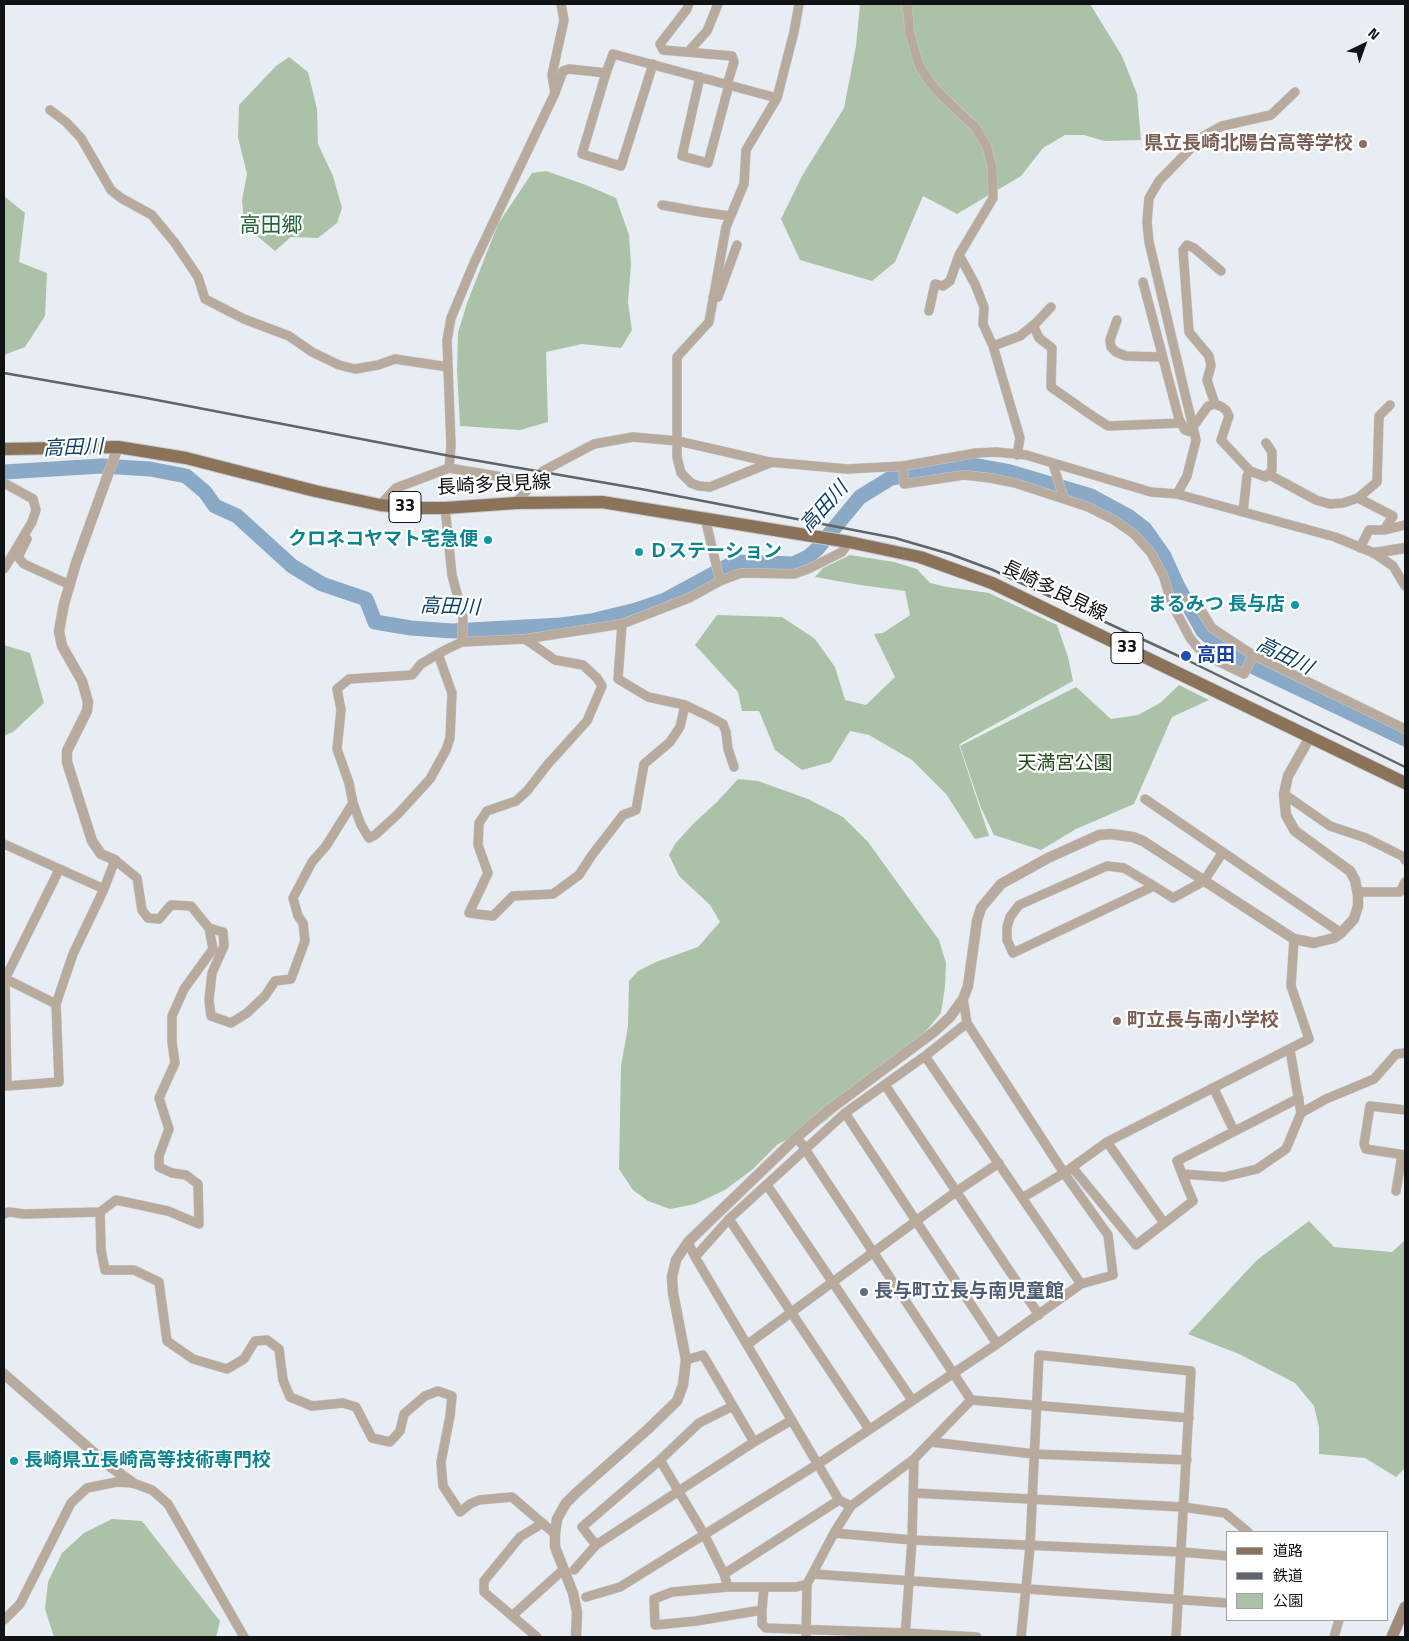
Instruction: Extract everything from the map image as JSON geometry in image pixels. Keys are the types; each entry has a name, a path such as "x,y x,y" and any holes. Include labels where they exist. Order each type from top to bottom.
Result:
{"main road":[{"name":"長崎多良見線","path":"4,449 116,452 186,458 315,491 380,505 445,508 516,503 602,502 844,541 920,557 992,583 1405,783"},
{"path":"1392,1637 1405,1608"}],"street":[{"path":"555,93 552,75 564,20 561,4"},
{"path":"689,4 684,8 660,44 664,50 732,56 734,62 708,164 682,156 700,78"},
{"path":"688,52 707,31 718,4"},
{"path":"772,462 710,487 691,483 681,473 677,457 677,357 708,322 726,227 744,184 746,150 777,98 794,32 799,4"},
{"path":"907,4 910,34 920,65 929,81 940,94 976,128 987,147 992,167 993,198 958,255 950,282 943,286 935,284 929,311"},
{"path":"652,64 621,166 582,154 613,54 652,64 700,78 777,98"},
{"path":"449,468 451,446 448,340 451,318 474,263 555,93 563,71 568,69 606,73"},
{"path":"1177,494 1187,476 1196,440 1149,242 1147,222 1149,198 1159,181 1202,136 1222,126 1271,115 1295,92"},
{"path":"50,110 66,122 81,138 111,190 121,198 152,215 175,243 198,278 205,298 244,319 289,336 312,352 339,365 355,368 378,365 394,360 448,367"},
{"path":"662,204 730,216"},
{"path":"713,297 718,297 737,245"},
{"path":"1215,404 1207,380 1211,366 1209,356 1189,332 1184,250 1187,245 1194,248 1221,271"},
{"path":"958,255 975,284 984,307 983,324 993,346 1020,438 1017,455"},
{"path":"1143,282 1181,423 1185,430 1194,430"},
{"path":"993,346 1020,336 1051,307"},
{"path":"1116,320 1110,340 1116,352 1126,356 1162,357"},
{"path":"1033,325 1039,338 1052,348 1051,387 1088,413 1108,426 1181,423"},
{"path":"1194,430 1208,406 1215,404 1222,407 1229,416 1221,440 1250,471 1266,477 1272,470 1273,460 1272,452 1266,442"},
{"path":"1268,474 1316,500 1330,504 1343,503 1358,498 1377,482 1379,416 1390,405"},
{"path":"516,503 543,471 594,444 633,437 678,441 772,462 847,469 903,468 976,453 996,452 1026,456 1151,492 1177,494 1335,537 1374,553 1393,566 1405,586"},
{"path":"4,1214 9,1212 24,1214 100,1212 116,1200 168,1211 199,1224 198,1184 186,1175 172,1173 159,1167 159,1156 169,1129 159,1098 175,1063 172,1042 172,1016 184,990 213,949 209,928 191,906 171,905 159,919 148,918 142,910 137,878 115,860 101,854 92,841 67,762 67,751 87,712 88,702 82,681 62,646 59,631 64,604 87,530 116,452"},
{"path":"1054,464 1064,499"},
{"path":"380,505 396,488 449,468 532,482"},
{"path":"903,468 904,484 964,475 990,478 1015,483 1088,507 1114,520 1134,534 1151,553 1163,575 1172,604 1190,638 1203,654 1244,674 1253,654"},
{"path":"1243,512 1247,476 1250,471"},
{"path":"4,483 32,499 36,510 28,537 18,557 24,564 70,586"},
{"path":"1358,498 1393,516 1384,530"},
{"path":"445,508 452,575 463,617 461,622 462,640"},
{"path":"705,518 720,581"},
{"path":"4,568 32,522"},
{"path":"1360,548 1369,530 1384,530 1405,525"},
{"path":"438,654 452,694 450,738 446,750 430,779 398,814 375,835 369,838 361,825 353,803 349,783 337,749 341,710 337,689 350,679 412,675 422,664 438,654 462,640 525,639 622,624 690,598 720,581 741,573 794,574 808,569 842,552 844,541"},
{"path":"1374,553 1405,548"},
{"path":"1172,604 1194,599 1212,628 1253,654 1405,729"},
{"path":"622,624 618,679 648,697 685,706 723,724 734,767"},
{"path":"525,639 555,660 583,665 597,678 602,686 587,721 548,764 527,792 516,801 487,811 479,823 478,844 488,873 469,913 493,916 513,896 553,894 580,875 592,855 623,815 636,810 644,764 670,742 680,728 685,706"},
{"path":"576,1637 578,1629 577,1612 569,1570 556,1547 557,1519 566,1504 676,1401 683,1385 686,1360 673,1293 672,1277 676,1260 688,1242 797,1137 840,1102 935,1031 950,1017 963,999 972,968 977,921 981,908 1001,884 1048,858 1099,836 1110,834 1133,837 1143,841 1294,939 1314,943 1334,938 1341,933 1354,919 1358,906 1358,892 1355,880 1350,871 1295,831 1286,815 1284,794 1288,776 1310,737"},
{"path":"1284,794 1330,826 1366,838 1404,857 1405,860"},
{"path":"1145,799 1341,933"},
{"path":"209,928 223,932 224,946 212,973 209,1000 211,1016 231,1023 247,1013 265,996 275,981 291,979 305,941 303,923 298,916 293,898 312,862 326,846 353,803"},
{"path":"5,848 104,889"},
{"path":"1154,886 1013,952 1007,940 1007,927 1010,916 1020,905 1107,866 1124,868 1154,886 1173,898 1204,881 1223,852"},
{"path":"59,870 4,979 8,1086 59,1082 56,1004 73,954 104,889 115,860"},
{"path":"1358,892 1400,892 1405,882"},
{"path":"1022,1198 1064,1173 1108,1142 1309,1039 1291,986 1294,939"},
{"path":"4,979 56,1004"},
{"path":"586,1597 620,1587 818,1464 997,1344 1080,1284 1114,1275 1108,1235 1064,1173 967,1023 963,999"},
{"path":"695,1257 729,1219 845,1113 925,1056 967,1023"},
{"path":"1182,1174 1224,1177 1257,1169 1286,1149 1302,1113 1290,1050"},
{"path":"1302,1113 1326,1099 1374,1079 1396,1054 1405,1053"},
{"path":"925,1056 1080,1284"},
{"path":"885,1085 1039,1315"},
{"path":"1214,1089 1234,1131"},
{"path":"1072,1167 1136,1245 1194,1201 1177,1161 1299,1098"},
{"path":"1396,1191 1404,1155 1366,1149 1364,1144 1370,1106 1405,1110"},
{"path":"845,1113 997,1344"},
{"path":"797,1137 972,1400"},
{"path":"1108,1142 1164,1223"},
{"path":"748,1344 957,1191 999,1164"},
{"path":"767,1185 912,1400"},
{"path":"100,1212 101,1250 105,1270 134,1270 159,1282 167,1341 193,1359 227,1369 244,1359 255,1341 267,1340 279,1349 283,1380 290,1397 312,1406 344,1403 356,1407 372,1438 390,1442 400,1431 404,1414 424,1396 438,1391 452,1396 441,1462 444,1486 460,1512 479,1500 512,1497 555,1534"},
{"path":"729,1219 869,1429"},
{"path":"688,1242 695,1257 839,1500 851,1506"},
{"path":"686,1360 703,1355 754,1442"},
{"path":"1022,1637 1030,1546 1039,1355 1191,1371 1176,1637"},
{"path":"4,1374 108,1465 133,1483 152,1490 168,1504 244,1637"},
{"path":"972,1400 1189,1418"},
{"path":"806,1633 807,1584 851,1506 914,1459 972,1400"},
{"path":"596,1545 582,1527 660,1460 699,1422 733,1406"},
{"path":"512,1616 569,1570 596,1545 754,1442 792,1420"},
{"path":"931,1442 1034,1454 1187,1460"},
{"path":"906,1635 912,1540 914,1459"},
{"path":"660,1460 704,1534 728,1586"},
{"path":"4,1620 20,1604 71,1502 87,1488 106,1483 133,1483"},
{"path":"913,1493 1183,1507 1225,1513 1247,1531"},
{"path":"724,1574 839,1500"},
{"path":"537,1637 484,1592 484,1581 520,1537 543,1523"},
{"path":"834,1534 912,1540 1182,1552 1226,1556"},
{"path":"813,1574 1226,1604"},
{"path":"762,1610 696,1621 655,1625 654,1599 672,1592 728,1586 796,1587 807,1584"},
{"path":"764,1587 762,1624 766,1628 806,1633 977,1637"},
{"path":"1334,1637 1339,1621"}],"green space":[{"path":"860,4 1090,4 1122,56 1137,94 1141,140 1104,141 1084,135 1065,135 1043,148 1021,176 957,214 923,196 895,262 872,281 800,260 781,219 802,176 844,108 856,46"},
{"path":"289,57 308,72 317,109 318,144 333,176 342,208 337,223 318,238 291,237 275,251 244,225 242,200 247,174 238,137 239,105 276,66"},
{"path":"546,171 616,198 629,235 631,264 628,302 632,330 621,348 582,344 546,352 548,422 520,430 460,426 457,370 458,333 467,303 498,224 532,173"},
{"path":"4,196 25,213 19,262 47,273 45,316 25,347 4,355"},
{"path":"850,555 894,562 917,569 930,583 989,593 1057,625 1068,657 1073,681 959,745 989,836 975,839 946,794 912,760 869,735 850,731 831,762 802,770 775,750 759,711 742,711 738,692 695,645 717,615 782,617 815,639 835,667 845,700 866,705 895,677 874,634 883,633 910,615 905,591 815,577 823,568"},
{"path":"4,645 30,653 44,703 13,732 4,736"},
{"name":"天満宮公園","path":"1179,685 1209,700 1172,717 1134,804 1076,829 1041,850 994,835 981,808 960,746 1076,687 1111,719 1138,715 1160,703"},
{"path":"738,779 758,781 808,799 843,817 868,842 939,940 946,963 941,1013 917,1042 824,1122 778,1144 753,1169 725,1190 695,1204 670,1209 648,1201 633,1190 619,1169 621,1066 628,1026 629,981 638,971 656,962 698,947 720,922 710,905 679,876 669,855 675,844 694,823"},
{"path":"1309,1221 1334,1247 1392,1252 1405,1240 1405,1468 1396,1477 1365,1458 1319,1454 1319,1427 1314,1406 1295,1383 1239,1354 1188,1334 1257,1260"},
{"path":"112,1519 142,1521 220,1621 216,1637 54,1637 45,1609 48,1582 62,1553 84,1533"}],"waterway":[{"name":"高田川","path":"4,472 102,466 150,469 186,476 205,492 215,506 237,516 292,566 322,584 366,599 375,622 411,628 452,631 561,625 591,621 636,610 665,600 735,562 793,564 808,557 817,549 860,497 891,478 972,465 1010,472 1091,496 1128,516 1145,529 1164,556 1178,587 1203,631 1221,648 1235,658 1405,739"}],"railway":[{"path":"4,373 450,456 641,489 895,538 950,554 993,570 1185,659 1405,767"}],"place":[{"name":"県立長崎北陽台高等学校","path":"1363,144"},
{"name":"クロネコヤマト宅急便","path":"488,540"},
{"name":"Ｄステーション","path":"639,552"},
{"name":"まるみつ 長与店","path":"1295,605"},
{"name":"高田","path":"1186,656"},
{"name":"町立長与南小学校","path":"1117,1021"},
{"name":"長与町立長与南児童館","path":"864,1292"},
{"name":"長崎県立長崎高等技術専門校","path":"14,1461"}],"district":[{"name":"高田郷","path":"271,227"}]}
